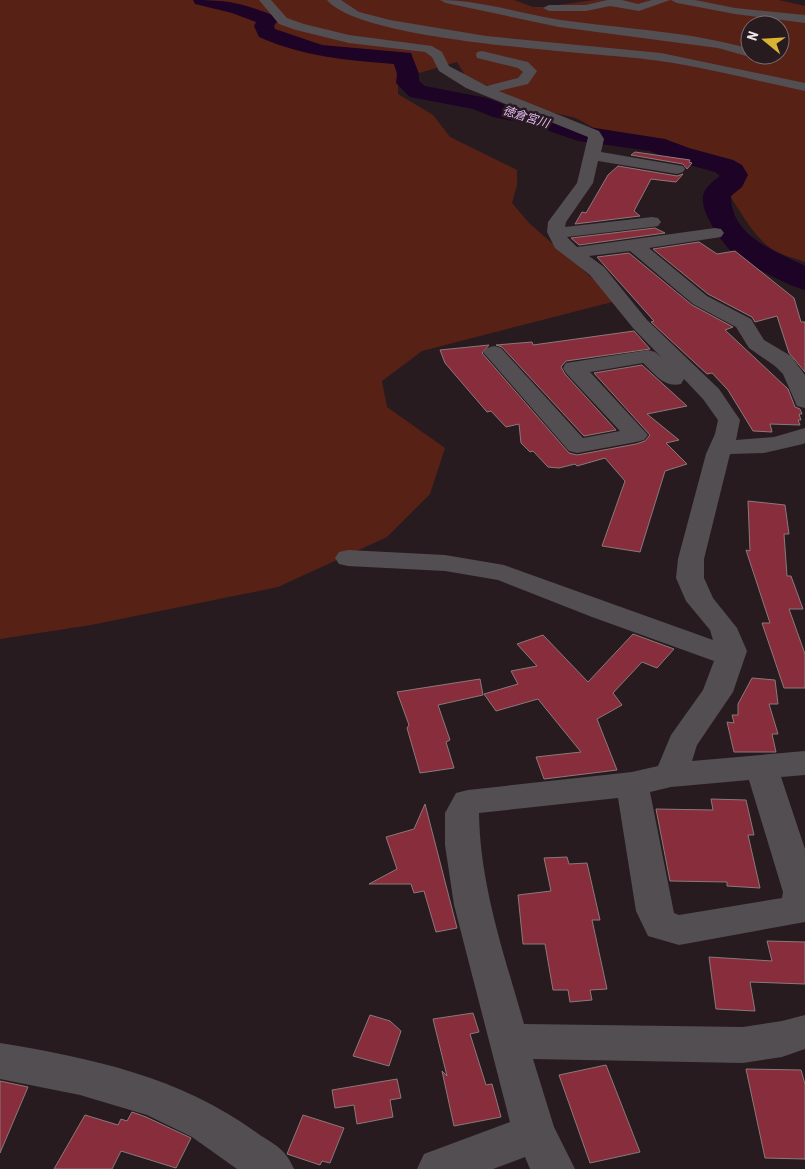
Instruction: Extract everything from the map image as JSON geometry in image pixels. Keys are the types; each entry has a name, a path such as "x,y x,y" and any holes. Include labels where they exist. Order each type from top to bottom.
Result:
{"street":[{"path":"265,0 283,21 300,28 349,39 428,49 437,56 444,68 457,77 485,91 594,134 596,139 585,183 557,222 556,233 561,244 597,271 623,306 722,408 729,420 727,434 721,448 691,559 690,578 700,601 723,628 732,651 718,692 682,743 671,775"},
{"path":"333,0 355,14 378,21 474,39 661,57 805,87"},
{"path":"446,0 559,23 719,44 740,50"},
{"path":"476,6 586,8 613,1 639,8 664,0"},
{"path":"677,0 743,12 805,19"},
{"path":"474,39 470,44 472,52 523,65 530,71 523,81 485,91"},
{"path":"593,155 677,169"},
{"path":"556,233 652,222"},
{"path":"575,253 715,233"},
{"path":"633,244 700,300 744,323 756,344 783,361 793,372 805,401"},
{"path":"494,352 577,446 636,435 574,368 648,356 698,402 722,408"},
{"path":"721,448 760,448 782,444 805,435"},
{"path":"348,558 436,562 504,573 602,611 730,656"},
{"path":"439,1169 544,1151 508,1041 472,905 462,845 462,813 468,802 632,784 671,775 805,763"},
{"path":"632,784 654,911 662,925 679,930 795,911 800,903 801,892 762,767"},
{"path":"508,1041 743,1045 782,1039 805,1032"},
{"path":"0,1061 75,1075 169,1104 207,1123 272,1169"}],"shaded area":[{"path":"0,0 514,0 533,7 544,7 594,0 779,0 805,6 805,262 783,255 772,249 749,225 730,196 741,184 742,177 734,163 661,140 601,132 576,118 542,110 465,75 457,62 398,79 398,94 433,115 450,137 517,170 517,185 512,203 530,224 614,297 616,301 422,351 382,381 387,407 445,448 430,494 387,537 278,587 91,625 0,639"}],"building":[{"path":"635,152 690,160 689,162 692,163 687,169 683,164 631,155"},
{"path":"618,166 677,176 683,174 676,182 651,179 634,211 640,216 575,224 582,212 586,213 608,175"},
{"path":"655,228 665,233 579,245 571,238"},
{"path":"699,242 717,254 735,251 794,298 801,322 805,322 805,372 789,353 777,316 755,322 752,317 708,294 653,249"},
{"path":"629,253 692,305 733,327 725,330 788,389 795,407 800,409 802,414 799,414 801,420 798,420 800,425 770,424 772,432 753,431 728,390 712,373 707,374 651,322 654,321 597,257"},
{"path":"634,331 650,349 566,361 561,367 565,374 616,430 584,436 502,347 496,345 532,342 533,345"},
{"path":"489,345 482,353 569,453 577,455 636,444 645,441 650,435 594,373 642,365 687,406 647,414 679,440 666,443 687,464 665,471 640,552 602,546 625,481 605,458 577,466 575,464 559,468 548,467 533,451 530,452 521,443 519,424 506,427 491,411 487,412 445,363 440,350"},
{"path":"748,501 785,505 789,534 784,534 787,576 791,576 803,609 789,609 805,654 805,688 784,688 762,623 770,623 746,550 750,551"},
{"path":"633,634 674,649 657,668 642,662 613,693 622,705 597,719 617,770 544,779 536,757 581,752 538,699 496,711 484,694 518,684 511,671 537,666 517,644 543,635 588,682"},
{"path":"752,678 775,680 778,704 769,704 778,734 772,734 776,752 734,752 727,722 734,723 732,715 738,715 738,704"},
{"path":"480,679 483,695 438,705 450,740 446,742 454,768 420,773 407,728 409,725 397,692"},
{"path":"711,799 746,800 754,835 748,835 760,888 727,886 727,882 670,881 656,809 713,810"},
{"path":"425,804 457,928 436,932 424,891 414,893 411,884 369,884 397,869 386,837 414,829"},
{"path":"567,857 569,864 587,863 600,920 592,920 607,989 590,990 592,1000 570,1002 568,990 553,990 545,944 523,944 518,895 551,891 544,858"},
{"path":"767,941 805,942 805,984 750,982 755,1011 716,1009 709,957 772,961"},
{"path":"473,1013 479,1032 470,1034 486,1085 492,1084 501,1117 454,1126 442,1071 447,1076 433,1019"},
{"path":"370,1015 390,1021 401,1031 389,1066 353,1056"},
{"path":"606,1065 640,1152 590,1163 559,1075"},
{"path":"746,1069 801,1070 805,1084 805,1159 765,1158"},
{"path":"397,1079 401,1098 390,1100 393,1117 357,1124 354,1105 335,1108 332,1090"},
{"path":"0,1081 28,1087 0,1153"},
{"path":"132,1112 191,1138 176,1168 121,1151 112,1169 54,1169 85,1115 118,1125 121,1119 127,1121"},
{"path":"303,1115 344,1128 330,1163 322,1161 320,1165 287,1154"}],"waterway":[{"name":"徳倉宮川","path":"202,0 239,9 268,20 264,26 266,33 321,51 403,58 408,74 407,83 418,92 479,103 502,112 538,119 578,133 656,144 680,154 724,166 732,171 734,175 732,181 720,189 717,201 720,211 733,234 745,247 805,280"}]}
